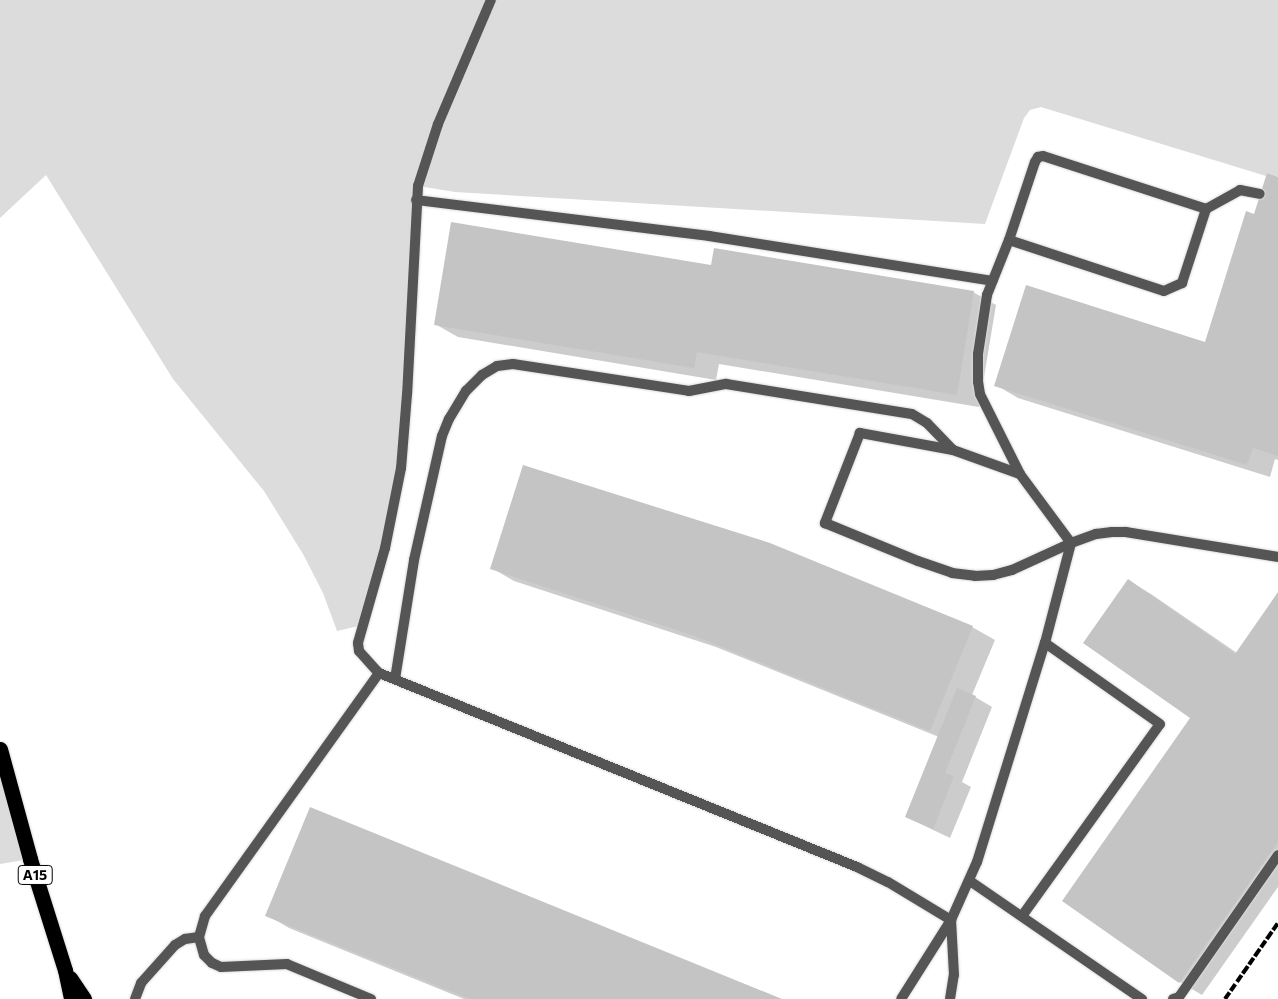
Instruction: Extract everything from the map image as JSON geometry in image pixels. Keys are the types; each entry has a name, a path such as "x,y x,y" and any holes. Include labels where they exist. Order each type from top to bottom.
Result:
{"highway":[{"name":"A15","path":"0,749 30,859 65,970 71,999"},
{"name":"A15","path":"65,970 84,999"}],"street":[{"path":"492,0 438,124 418,186 409,362 401,468 385,548 358,643 359,651 379,673 840,860 888,882 951,920"},
{"path":"1071,543 1020,474 980,394 978,382 978,354 987,295 1009,240 1034,162 1040,156 1206,209"},
{"path":"1009,240 1164,290 1182,283 1206,209 1240,190 1260,194"},
{"path":"416,200 709,236 992,281"},
{"path":"395,679 414,560 442,436 449,419 466,392 482,375 497,366 513,364 689,392 726,384 912,414 927,423 954,450"},
{"path":"1020,474 954,450 860,433 825,523 918,561 952,573 975,576 993,575 1012,570 1071,543 1096,534 1126,532 1278,556"},
{"path":"901,999 951,920 970,881 1045,642 1071,543"},
{"path":"1022,916 1160,724 1045,642"},
{"path":"371,999 295,965 279,963 221,967 212,963 204,955 199,937 205,916 379,673"},
{"path":"1176,998 1278,855"},
{"path":"970,881 1142,999"},
{"path":"950,999 954,975 951,920"},
{"path":"135,999 141,983 175,945 185,939 199,937"}],"shaded area":[{"path":"0,0 1278,0 1278,177 1267,173 1266,176 1041,107 1030,110 1024,118 985,224 455,192 418,186 401,468 363,625 337,631 323,593 303,554 264,491 173,379 46,175 0,218"},
{"path":"0,749 30,859 0,864"}],"building":[{"path":"1267,173 1278,177 1278,456 1253,448 1247,465 994,386 1026,285 1205,342 1246,211 1254,214"},
{"path":"451,222 711,265 714,248 974,291 957,395 697,352 694,368 434,325"},
{"path":"523,465 770,543 973,626 930,731 692,635 490,569"},
{"path":"1128,579 1235,654 1278,592 1278,842 1179,983 1062,901 1190,718 1083,643"},
{"path":"957,688 976,696 945,773 954,776 933,829 905,817"},
{"path":"310,807 782,999 470,999 265,916"}],"railway":[{"path":"1225,999 1278,923"}]}
